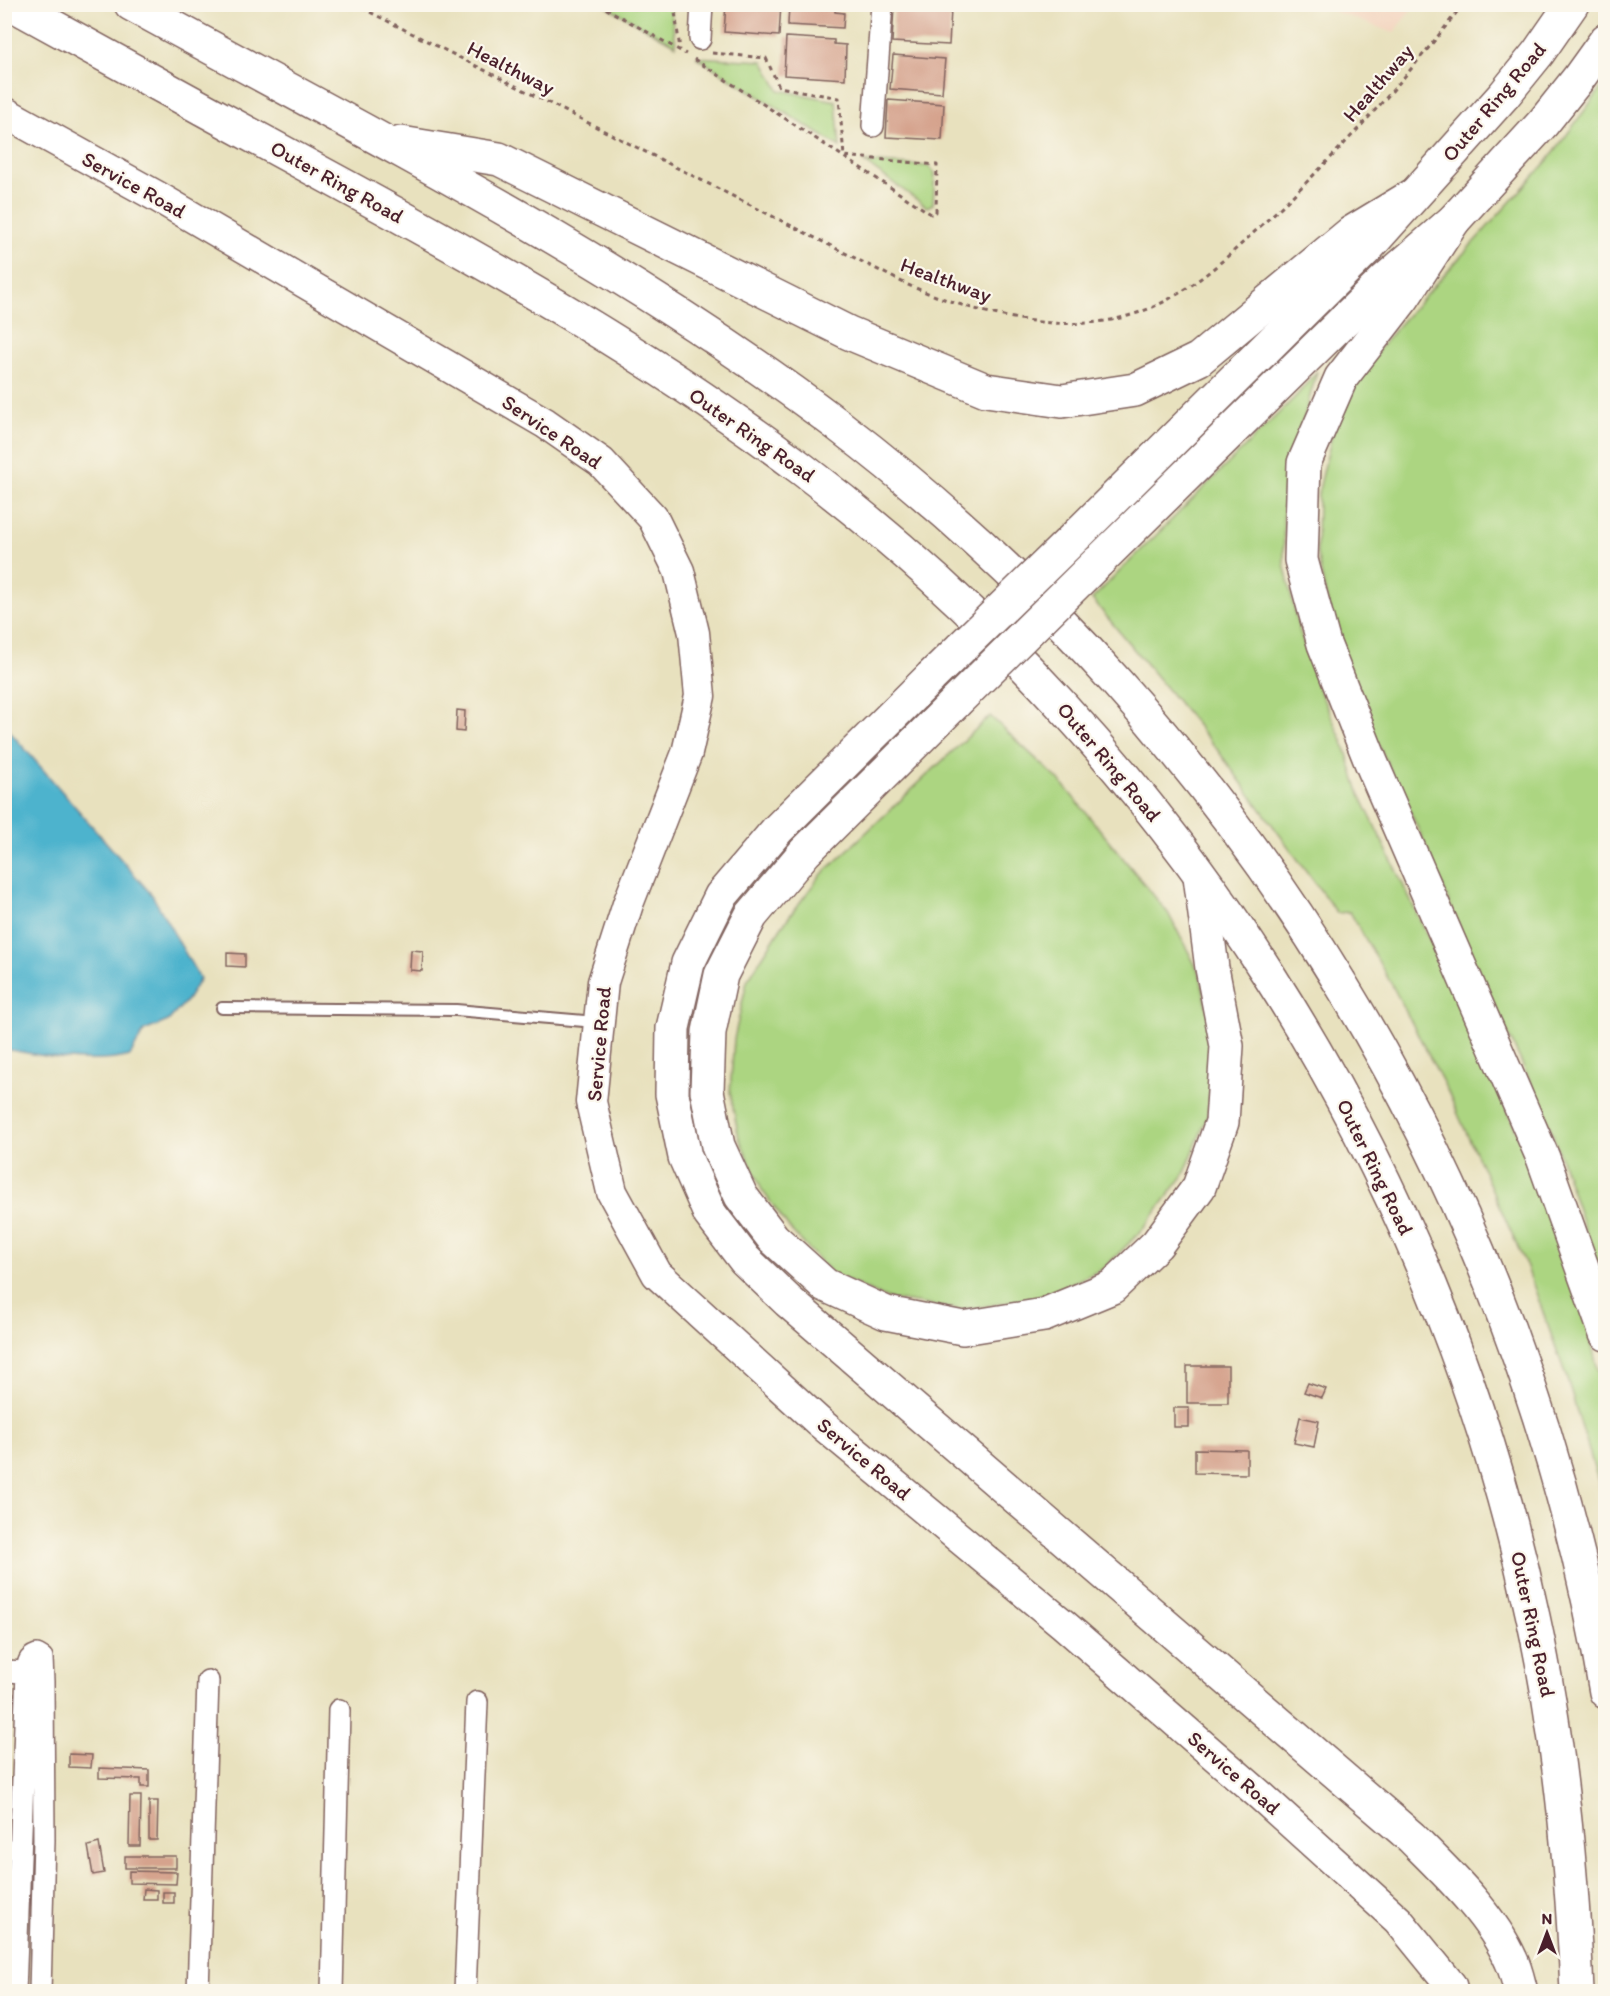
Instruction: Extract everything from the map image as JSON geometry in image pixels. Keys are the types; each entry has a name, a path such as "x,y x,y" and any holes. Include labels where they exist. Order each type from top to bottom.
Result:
{"highway":[{"name":"Outer Ring Road","path":"12,4 380,205 526,288 665,374 795,464 920,567 1029,670 1118,769 1199,873 1273,980 1353,1119 1425,1270 1478,1414 1509,1515 1534,1619 1553,1725 1567,1832 1577,1992"},
{"path":"131,4 554,238 625,281 767,374 837,424 950,517 1015,576 1121,686 1194,772 1260,860 1350,997 1404,1094 1454,1196 1497,1298 1548,1447 1584,1585 1605,1692"},
{"name":"Outer Ring Road","path":"1412,196 1470,135 1504,95 1538,53 1572,4"},
{"path":"1199,873 1212,968 1227,1046 1222,1122 1199,1187 1157,1244 1112,1287 1044,1315 963,1328 886,1313 825,1285 773,1238 741,1196 718,1146 708,1091 709,1032 721,975 751,916 805,852 956,702 1384,281 1454,220 1543,123 1605,40"},
{"path":"377,139 500,159 849,333 986,390 1062,401 1134,390 1198,359 1351,233 1412,196"},
{"path":"1412,196 1367,248 771,837 721,896 688,963 673,1028 672,1094 685,1157 710,1214 745,1260 788,1301 1411,1837 1457,1882 1490,1925 1511,1960 1521,1992"},
{"path":"1454,220 1403,298 1341,378 1304,463 1301,560 1324,644 1371,762 1543,1158 1605,1334"}],"main road":[{"name":"Service Road","path":"4,112 168,203 545,423 601,462 653,518 679,571 694,633 700,696 687,753 628,904 603,982 591,1102 612,1192 657,1274 819,1422 1062,1624 1261,1796 1398,1920 1451,1985 1453,1992"}],"street":[{"path":"697,47 702,4"},
{"path":"873,126 882,4"},
{"path":"15,1992 13,1839 28,1661 32,1656 42,1658 43,1682 44,1840 40,1992"},
{"path":"4,1671 27,1672"},
{"path":"198,1992 208,1681"},
{"path":"465,1992 477,1702"},
{"path":"332,1992 339,1710"},
{"path":"13,1839 44,1840"}],"lane":[{"path":"222,1008 456,1010 599,1023"}],"path":[{"name":"Healthway","path":"354,4 906,284 957,304 1001,316 1072,323 1102,321 1131,315 1158,305 1182,292 1231,254 1319,170 1397,85 1462,4"},
{"path":"598,4 680,50 931,214 936,212 937,165 844,156"},
{"path":"674,4 680,50"},
{"path":"680,50 697,47 766,58 780,87 839,98 844,156"}],"shaded area":[{"path":"1414,4 1394,33 1317,5"}],"green space":[{"path":"604,5 670,5 676,45"},
{"path":"696,57 763,61 779,90 836,101 840,147"},
{"path":"1605,83 1605,1290 1547,1117 1467,946 1423,839 1378,744 1333,628 1317,554 1318,494 1333,431 1364,368 1397,327 1548,160"},
{"path":"864,162 928,166 935,173 933,204 927,207"},
{"path":"1317,371 1283,493 1284,563 1298,626 1318,687 1344,745 1360,795 1440,962 1526,1152 1583,1311 1605,1398 1605,1503 1565,1373 1526,1265 1448,1092 1393,987 1350,912 1337,913 1216,748 1092,599 1297,395"},
{"path":"990,716 1060,781 1168,913 1200,974 1215,1049 1207,1117 1184,1175 1144,1228 1103,1269 1040,1297 963,1310 888,1299 831,1273 789,1228 762,1190 739,1138 730,1092 734,1039 747,981 782,926 820,876"}],"water":[{"path":"5,726 152,895 200,979 187,1000 168,1021 144,1031 130,1056 83,1060 5,1049"}],"building":[{"path":"726,4 781,4 779,36 724,32"},
{"path":"789,4 846,4 846,9 835,9 835,12 844,13 843,28 788,25"},
{"path":"894,7 951,10 949,45 892,42"},
{"path":"786,37 834,40 834,44 846,45 845,79 784,75"},
{"path":"893,55 945,59 942,93 890,89"},
{"path":"888,100 944,104 942,140 886,137"},
{"path":"457,710 465,711 464,732 456,731"},
{"path":"411,950 423,951 422,971 410,970"},
{"path":"227,953 245,954 245,967 227,966"},
{"path":"1187,1366 1228,1366 1228,1403 1187,1403"},
{"path":"1308,1383 1326,1389 1322,1398 1304,1392"},
{"path":"1174,1408 1189,1408 1189,1427 1174,1427"},
{"path":"1300,1417 1319,1421 1314,1447 1294,1443"},
{"path":"1195,1449 1247,1450 1247,1474 1195,1473"},
{"path":"69,1754 92,1755 91,1768 69,1767"},
{"path":"99,1768 149,1770 149,1787 141,1787 141,1779 99,1778"},
{"path":"130,1796 141,1796 140,1846 129,1846"},
{"path":"149,1801 158,1801 157,1840 149,1840"},
{"path":"99,1843 104,1873 93,1875 88,1846"},
{"path":"125,1856 176,1856 176,1868 125,1868"},
{"path":"129,1871 177,1872 176,1884 129,1883"},
{"path":"144,1889 157,1890 157,1899 143,1899"},
{"path":"163,1892 174,1892 174,1903 163,1903"}]}
